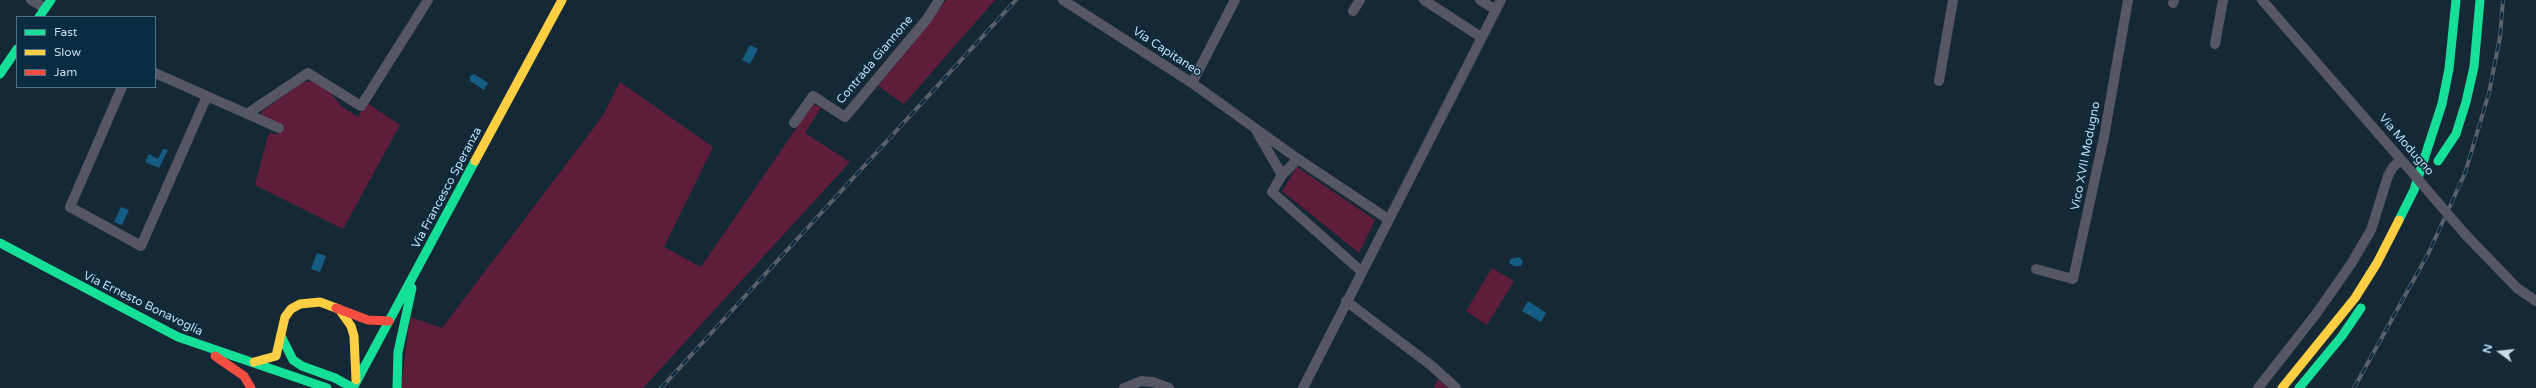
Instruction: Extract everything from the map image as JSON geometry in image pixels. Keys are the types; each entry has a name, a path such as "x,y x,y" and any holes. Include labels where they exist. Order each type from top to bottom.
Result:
{"main road":[{"name":"Via Francesco Speranza","path":"354,386 562,0"},
{"path":"2282,388 2355,298 2377,263 2414,190 2442,104 2449,69 2456,0"},
{"path":"2449,123 2436,164 2456,134 2466,102 2474,67 2480,0"},
{"path":"40,16 48,4"},
{"path":"0,74 16,50"},
{"path":"2422,200 2430,180"},
{"name":"Via Ernesto Bonavoglia","path":"0,243 159,329 202,347 327,388"},
{"path":"397,388 398,352 417,268"},
{"path":"2299,388 2342,336 2367,298"},
{"path":"252,363 268,360 276,356 285,317 291,309 300,304 320,302 368,320 389,321"},
{"path":"281,335 293,360 302,366 354,386 354,336 351,326 339,309"},
{"path":"202,347 244,376 251,388"}],"street":[{"path":"31,0 48,4"},
{"path":"247,114 308,73 361,106 428,0"},
{"name":"Contrada Giannone","path":"794,123 813,96 845,117 927,19 939,0"},
{"name":"Via Capitaneo","path":"1063,0 1192,83 1298,159 1388,219"},
{"path":"1192,83 1235,0"},
{"path":"1354,10 1360,0"},
{"path":"1424,0 1481,38"},
{"path":"1480,0 1496,10"},
{"path":"1303,388 1361,271 1501,0"},
{"path":"1940,81 1953,0"},
{"name":"Vico XVII Modugno","path":"2036,269 2073,279 2102,144 2128,0"},
{"path":"2215,44 2223,0"},
{"name":"Via Modugno","path":"2262,0 2464,233 2517,288 2536,301"},
{"path":"156,74 279,128"},
{"path":"122,88 70,207 141,246 207,96"},
{"path":"1255,129 1282,175"},
{"path":"1298,159 1282,175 1272,192 1361,271"},
{"path":"2258,388 2316,314 2355,258 2371,230 2388,176 2393,167 2403,161"},
{"path":"1346,301 1432,366 1456,388"},
{"path":"1124,388 1141,381 1153,382 1169,388"}],"shaded area":[{"path":"946,0 995,0 904,104 878,86 933,19"},
{"path":"311,81 328,90 342,107 358,117 367,103 400,125 343,229 255,185 268,136 271,133 277,135 281,124 262,116 261,112 302,83"},
{"path":"620,82 713,147 664,247 701,267 813,104 821,108 805,133 850,162 643,388 401,388 410,317 442,328 602,117"},
{"path":"1297,167 1375,220 1359,253 1282,191"},
{"path":"1492,268 1514,281 1487,325 1466,311"},
{"path":"1438,379 1448,388 1434,388"}],"water":[{"path":"750,45 758,49 750,64 742,60"},
{"path":"474,74 488,83 484,90 470,81 470,76"},
{"path":"163,149 168,150 159,168 145,162 149,154 158,159"},
{"path":"121,207 129,210 122,225 114,222"},
{"path":"317,253 326,256 320,272 311,269"},
{"path":"1519,257 1523,261 1521,266 1514,266 1509,263 1510,259"},
{"path":"1528,301 1546,313 1541,322 1522,311"}],"railway":[{"path":"661,388 1016,0"},
{"path":"2354,388 2429,252 2465,173 2489,93 2500,37 2503,0"}],"traffic: fast":[{"path":"40,16 51,0"},
{"path":"2399,220 2414,190 2442,104 2449,69 2456,0"},
{"path":"2438,161 2456,134 2466,102 2474,67 2480,0"},
{"path":"0,74 16,50"},
{"path":"353,388 475,161"},
{"path":"0,243 178,337 327,388"},
{"path":"397,388 398,352 412,288"},
{"path":"2299,388 2342,336 2361,308"},
{"path":"281,336 293,360 302,366 335,378"},
{"path":"335,378 353,388"}],"traffic: slow":[{"path":"475,161 562,0"},
{"path":"2282,388 2355,298 2377,263 2399,220"},
{"path":"254,362 276,356 285,317 291,309 300,304 320,302 336,308"},
{"path":"339,309 351,326 354,336 356,380"}],"traffic: jam":[{"path":"336,308 368,320 389,321"},
{"path":"215,356 244,376 251,388"}]}
